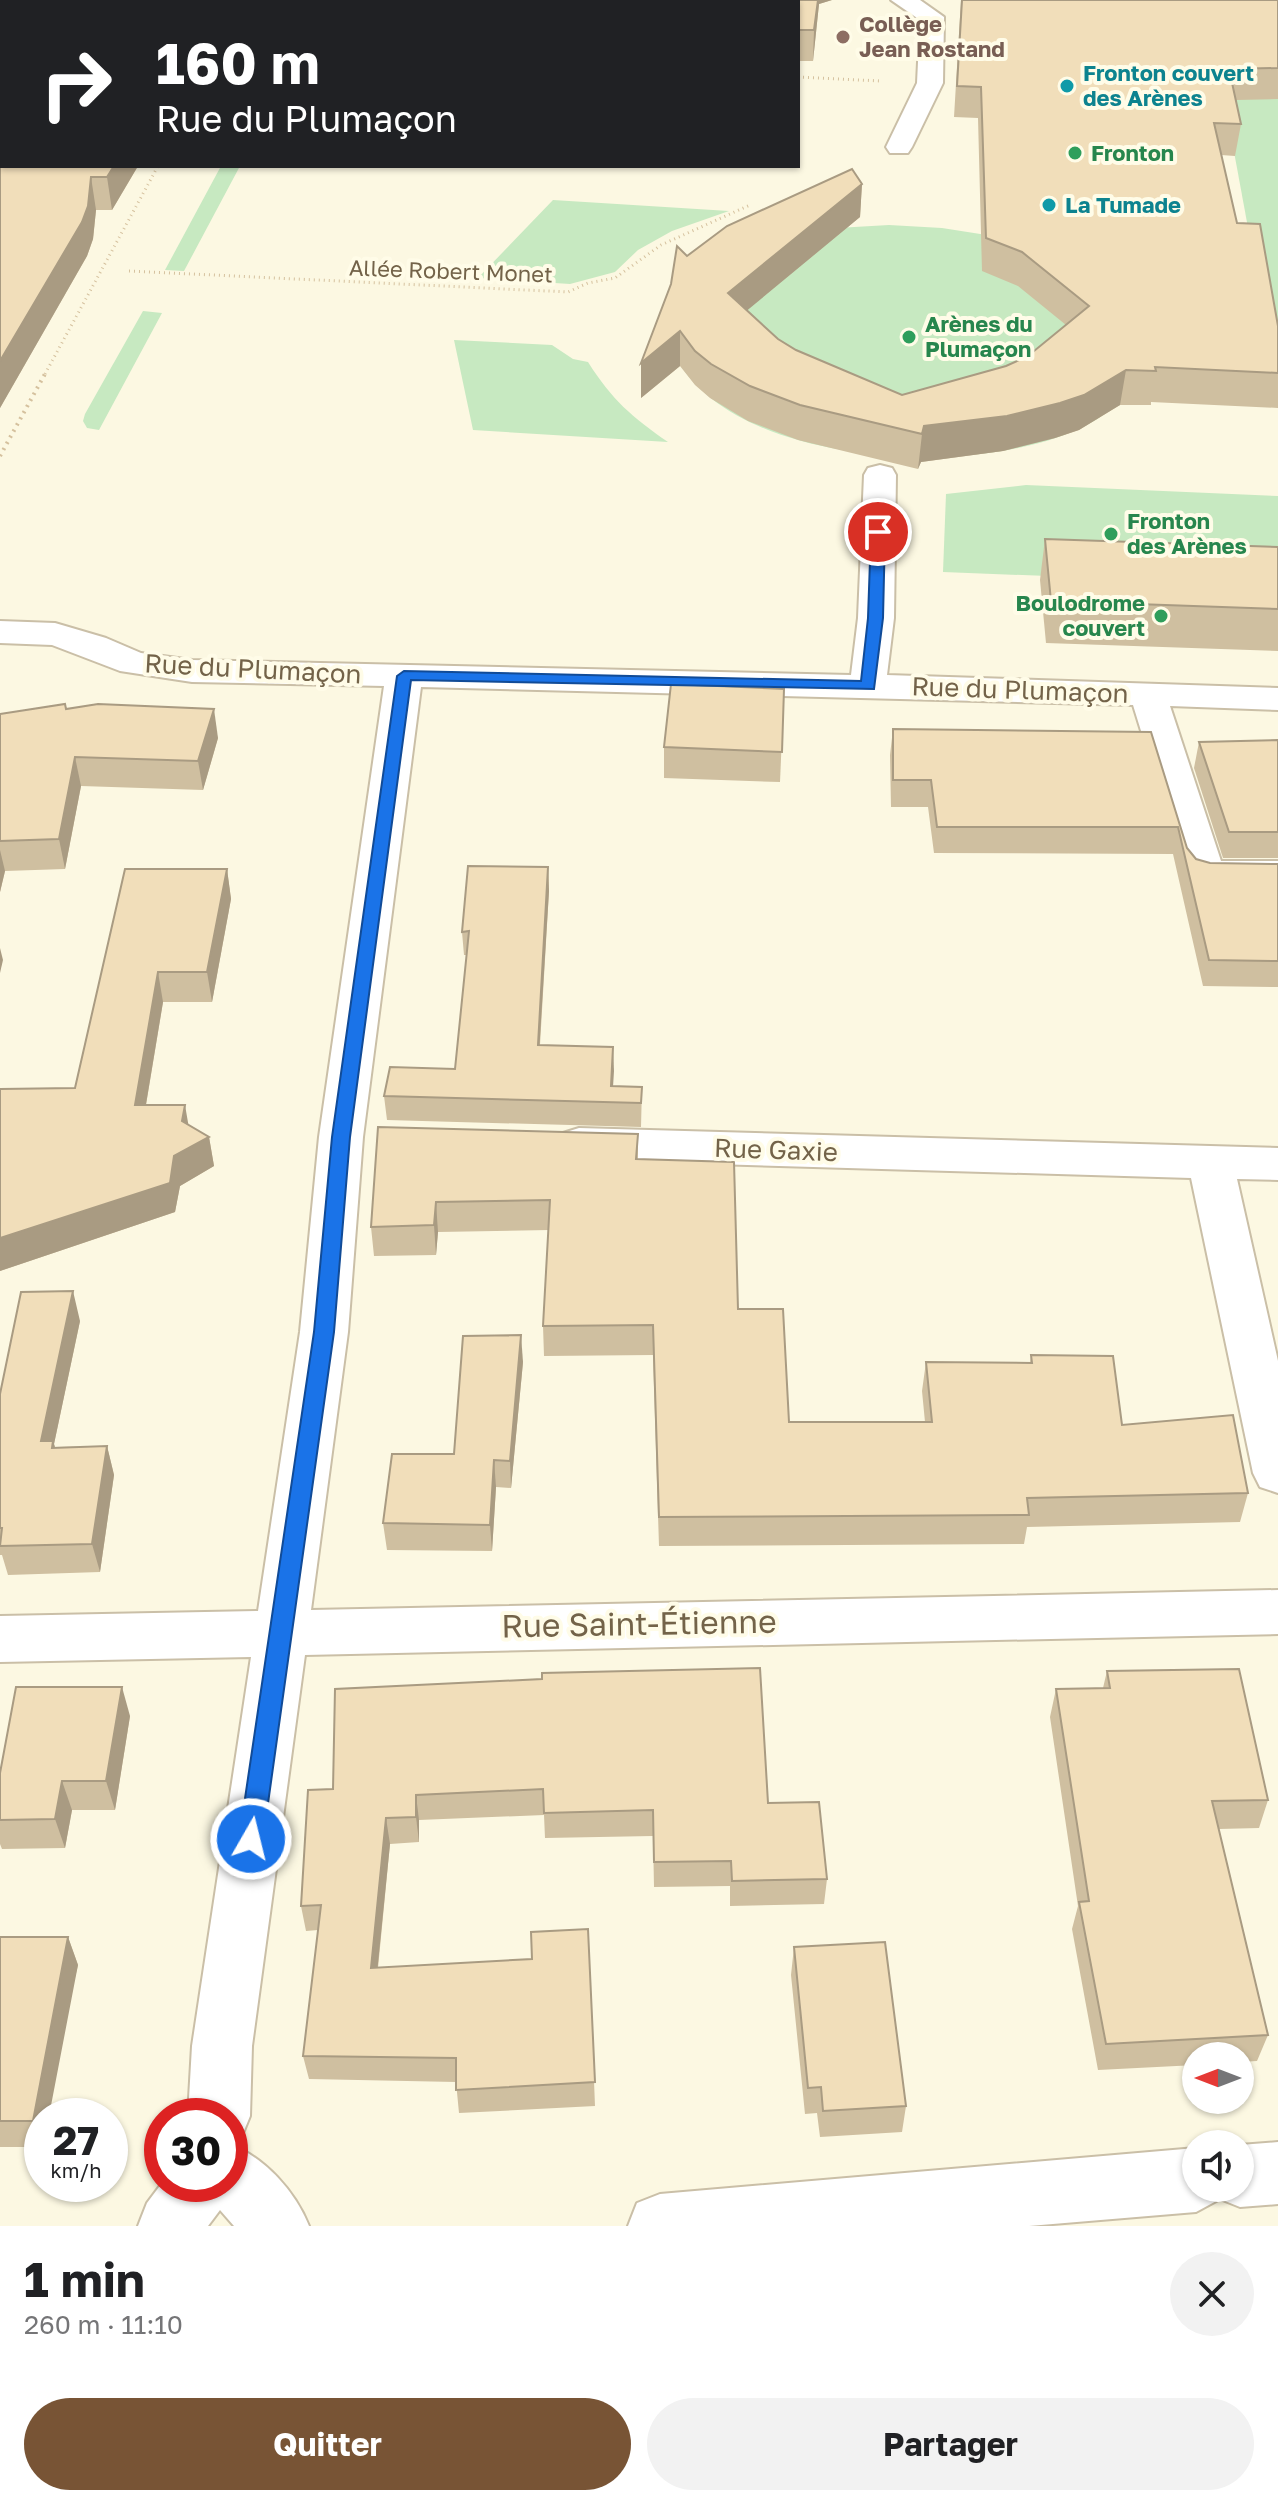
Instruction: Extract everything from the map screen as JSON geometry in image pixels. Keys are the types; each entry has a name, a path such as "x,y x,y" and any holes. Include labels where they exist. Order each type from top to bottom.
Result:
{"street":[{"path":"899,147 930,83 932,17 903,0"},
{"path":"868,686 876,618 880,475"},
{"name":"Rue du Plumaçon","path":"0,632 55,634 133,663 192,671 868,686 947,681 1005,691 1278,699"},
{"path":"220,2098 222,2046 324,1332 341,1137 404,676"},
{"path":"1148,694 1205,873 1278,874"},
{"path":"341,1137 388,1138"},
{"name":"Rue Gaxie","path":"547,1143 1278,1164"},
{"path":"1211,1164 1278,1473"},
{"name":"Rue Saint-Étienne","path":"0,1639 1278,1612"},
{"path":"1254,2175 1278,2173"},
{"path":"660,2226 1182,2181"},
{"path":"248,2195 277,2226"},
{"path":"170,2226 187,2202"}],"path":[{"path":"800,77 930,83"},
{"path":"0,456 157,168"},
{"name":"Allée Robert Monet","path":"129,271 568,292 588,283 615,278 661,245 750,205"}],"green space":[{"path":"1223,92 1278,99 1278,375 1272,358"},
{"path":"220,168 239,168 184,271 165,270"},
{"path":"553,200 729,211 672,231 638,250 615,272 570,284 478,278"},
{"name":"Arènes du Plumaçon","path":"889,225 942,228 993,236 1151,405 1117,406 1079,429 1031,445 941,457 890,456 837,449 787,437 741,418 704,392 676,358 837,228"},
{"path":"143,311 162,313 99,430 87,428 83,421 85,414"},
{"path":"454,340 552,345 573,359 588,362 624,407 668,442 473,430"},
{"name":"Fronton des Arènes","path":"1026,485 1278,496 1278,585 943,572 946,494"}],"building":[{"path":"800,0 818,0 814,30 800,30"},
{"path":"962,0 1278,0 1278,68 1229,69 1241,124 1214,123 1237,223 1260,224 1278,326 1278,373 1155,367 1156,371 1126,370 1084,395 1060,403 1007,416 924,426 922,434 800,405 750,386 711,364 695,351 680,331 641,363 671,284 677,246 687,256 727,226 852,169 862,184 728,293 778,339 796,350 902,395 1006,366 1028,356 1089,306 1022,252 986,238 981,87 957,86"},
{"path":"0,168 113,168 107,177 91,177 88,206 82,222 0,361"},
{"path":"1045,539 1278,547 1278,609 1051,601"},
{"path":"671,684 784,689 782,752 664,747"},
{"path":"65,704 66,709 98,704 214,709 198,761 75,757 59,839 0,841 0,714"},
{"path":"893,729 1151,732 1187,848 1196,859 1210,863 1278,864 1278,961 1209,960 1178,827 937,827 931,780 893,780"},
{"path":"1278,740 1278,832 1229,832 1199,742"},
{"path":"468,866 548,867 538,1045 613,1047 611,1086 642,1087 641,1103 384,1096 390,1067 455,1069 469,931 462,932"},
{"path":"125,869 227,869 207,972 158,972 135,1105 185,1105 182,1121 209,1137 174,1156 170,1183 0,1238 0,1089 75,1088"},
{"path":"378,1127 638,1134 636,1159 734,1162 738,1309 783,1309 789,1422 932,1422 926,1362 1032,1363 1031,1355 1113,1356 1122,1425 1233,1415 1248,1493 1027,1498 1029,1515 659,1517 653,1325 543,1326 550,1200 436,1202 434,1225 371,1227"},
{"path":"73,1291 41,1441 53,1441 52,1448 107,1446 92,1544 0,1546 0,1394 21,1292"},
{"path":"521,1335 510,1461 494,1460 490,1525 383,1523 392,1454 454,1454 463,1336"},
{"path":"760,1668 768,1803 819,1802 827,1879 732,1881 731,1861 654,1862 653,1810 544,1813 543,1789 416,1795 416,1817 386,1818 371,1968 532,1959 531,1932 588,1929 595,2082 456,2090 456,2058 303,2056 321,1905 301,1906 308,1790 333,1789 335,1689 542,1679 542,1673"},
{"path":"1239,1669 1268,1800 1212,1801 1268,2035 1106,2044 1079,1902 1089,1901 1056,1689 1110,1688 1107,1671"},
{"path":"16,1687 122,1687 106,1781 62,1781 55,1819 0,1820 0,1773"},
{"path":"0,1937 68,1937 37,2098 24,2098 24,2121 0,2121"},
{"path":"885,1942 906,2106 823,2111 821,2087 808,2088 794,1947"}],"place":[{"name":"Collège Jean Rostand","path":"843,37"},
{"name":"Fronton couvert des Arènes","path":"1067,86"},
{"name":"Fronton","path":"1075,153"},
{"name":"La Tumade","path":"1049,205"},
{"name":"Arènes du Plumaçon","path":"909,337"},
{"name":"Fronton des Arènes","path":"1111,534"},
{"name":"Boulodrome couvert","path":"1161,616"}],"route":[{"path":"251,1839 324,1332 341,1137 404,676 868,686 876,618 878,532"}]}
